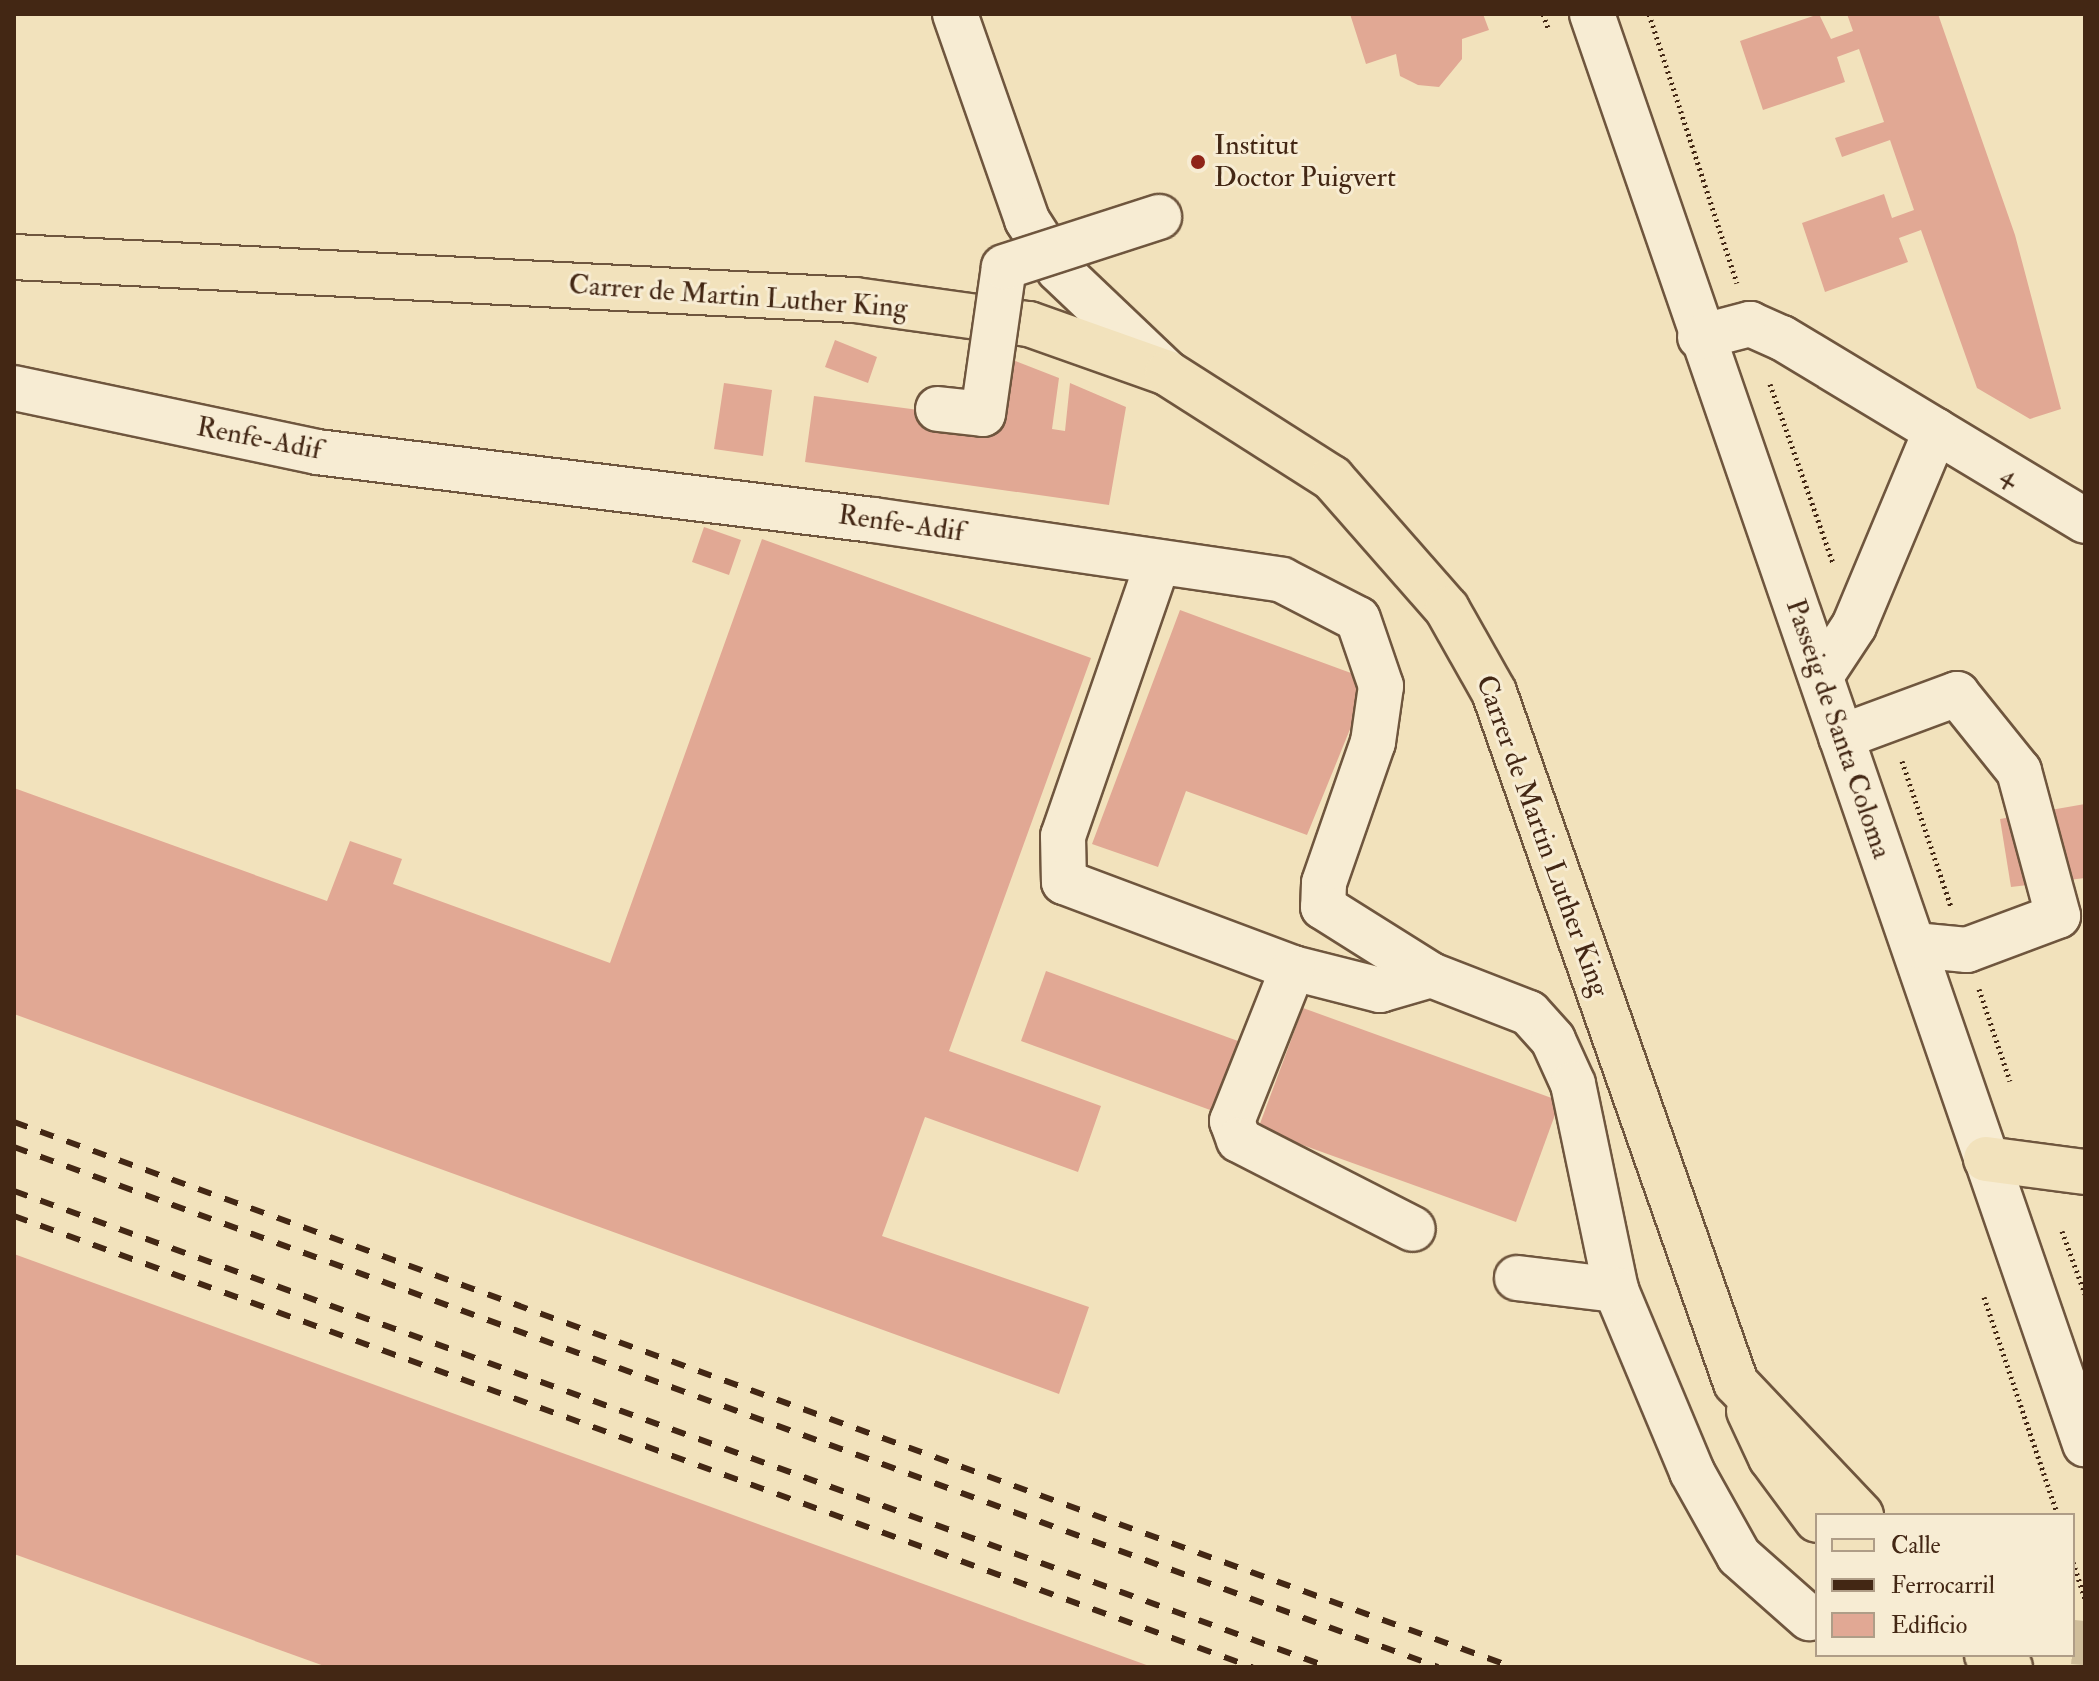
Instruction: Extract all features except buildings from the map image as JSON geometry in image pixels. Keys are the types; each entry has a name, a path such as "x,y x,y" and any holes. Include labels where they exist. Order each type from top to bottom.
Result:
{"main road":[{"name":"Carrer de Martin Luther King","path":"14,257 855,300 1029,324 1167,373 1332,478 1394,540 1463,636 1526,777 1736,1383 1771,1458 1815,1517"},
{"path":"1986,1159 2085,1172"},
{"path":"1736,1383 1859,1513"},
{"path":"1991,1657 2010,1667"}],"street":[{"path":"955,14 1027,220 1059,270 1167,373"},
{"name":"Passeig de Santa Coloma","path":"1592,14 1700,337 1821,676 2085,1444"},
{"path":"938,409 983,414 1004,267 1159,217"},
{"path":"1700,337 1750,324"},
{"name":"4","path":"1750,324 1936,430 2085,521"},
{"name":"Renfe-Adif","path":"14,388 317,452 1282,580 1358,619 1381,686 1373,742 1324,883 1323,907 1431,975"},
{"path":"1821,676 1854,626 1936,430"},
{"path":"1158,562 1063,836 1064,882 1293,968 1380,990 1431,975 1529,1013 1553,1040 1573,1084 1616,1290 1692,1472 1739,1556 1809,1618"},
{"path":"1841,737 1957,694 2019,771 2058,916 1967,950 1914,945"},
{"path":"1293,968 1232,1121 1239,1140 1413,1229"},
{"path":"1517,1278 1616,1290"}],"path":[{"name":"Passeig de Santa Coloma","path":"1649,14 1750,324 1835,569"},
{"name":"Passeig de Santa Coloma","path":"1897,748 1957,923"},
{"path":"1979,988 2013,1090"},
{"path":"2056,1214 2085,1294"},
{"path":"2075,1568 2085,1599"}],"tunnel":[{"path":"2075,1642 2085,1643"}],"railway":[{"path":"14,1122 1512,1667"},
{"path":"14,1147 1438,1667"},
{"path":"14,1191 1328,1667"},
{"path":"14,1216 1252,1667"}],"place":[{"name":"Institut Doctor Puigvert","path":"1198,162"}]}
